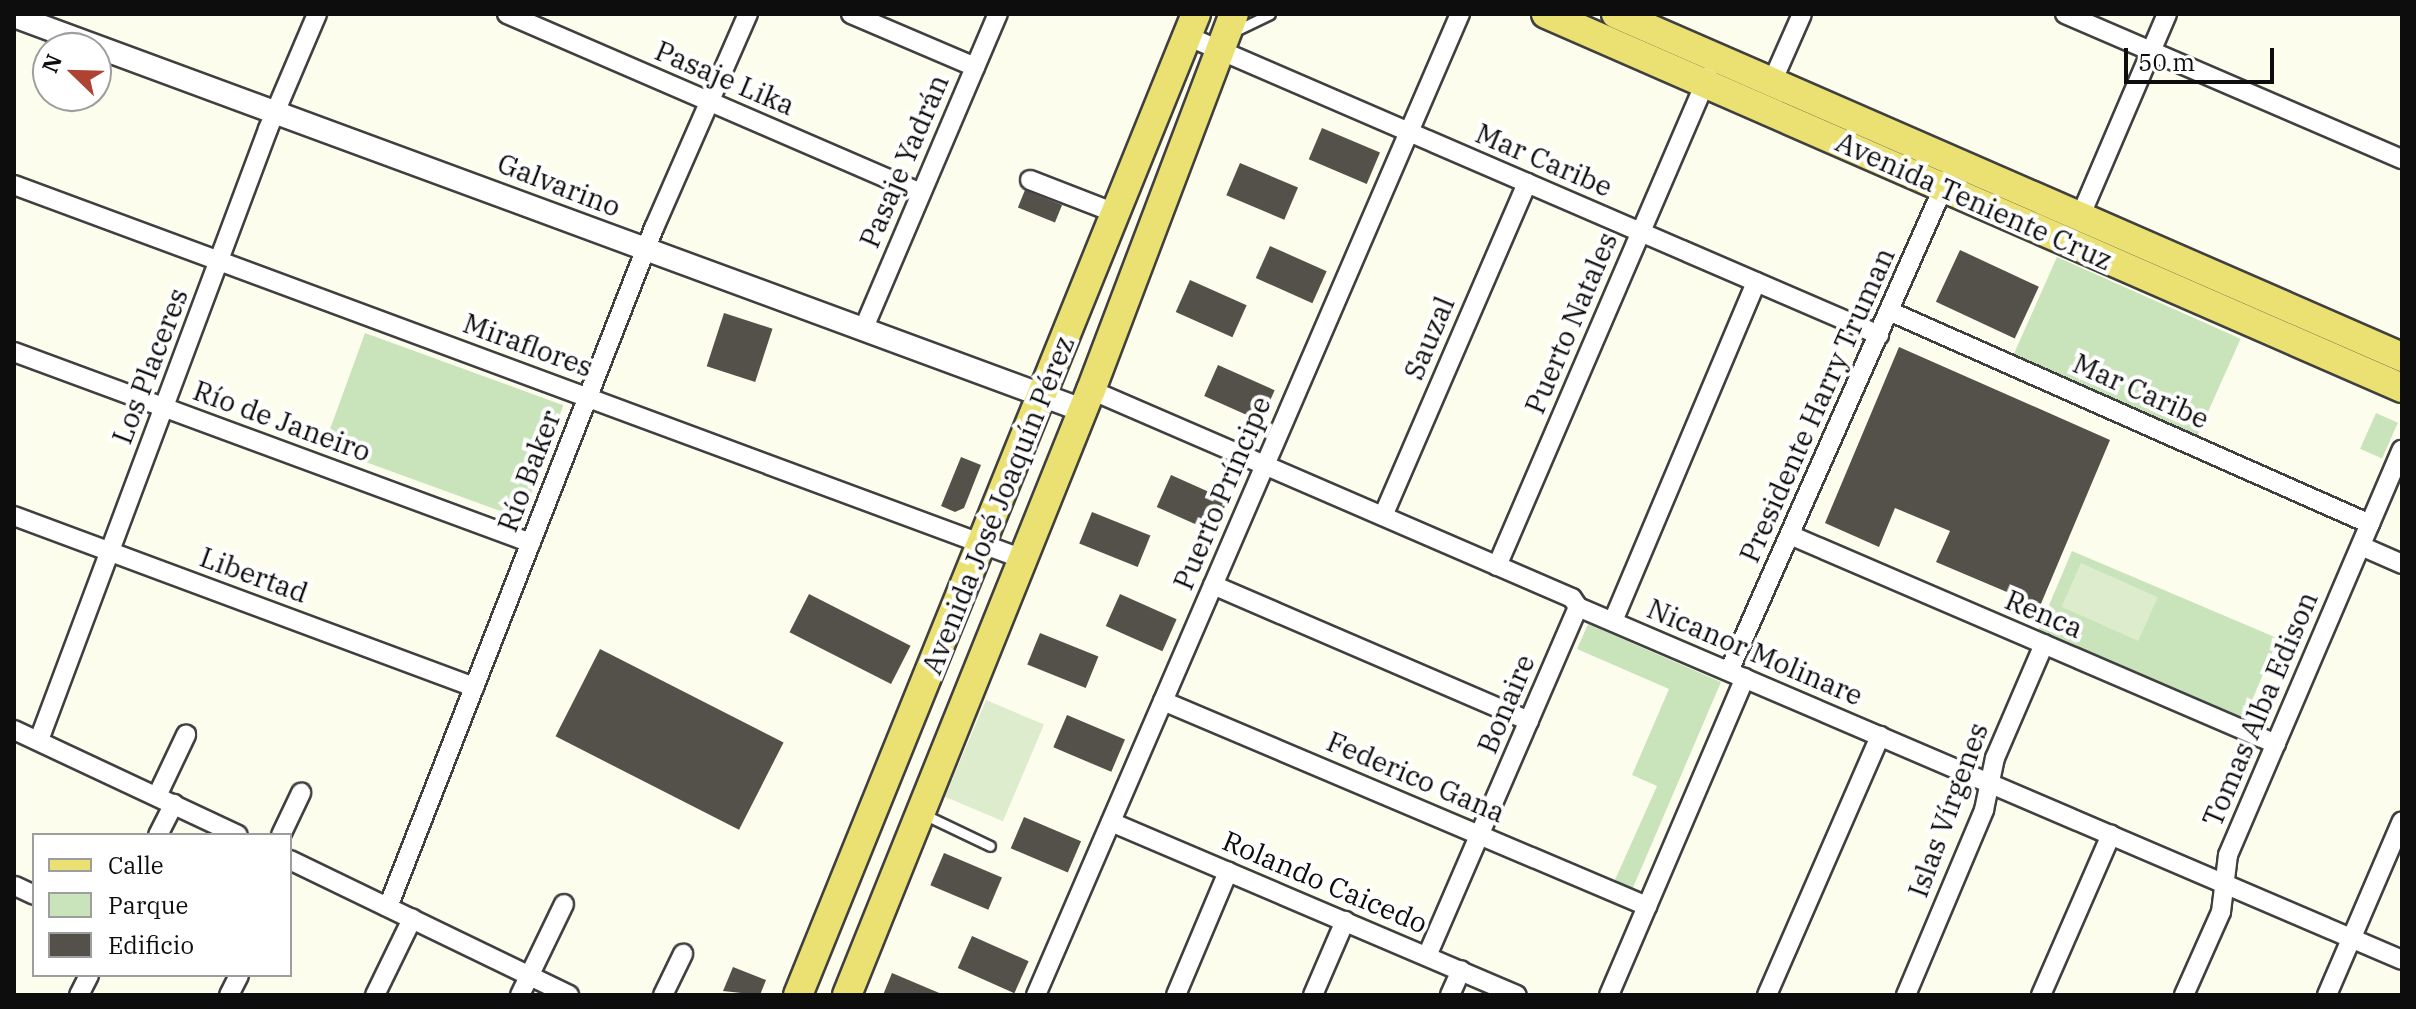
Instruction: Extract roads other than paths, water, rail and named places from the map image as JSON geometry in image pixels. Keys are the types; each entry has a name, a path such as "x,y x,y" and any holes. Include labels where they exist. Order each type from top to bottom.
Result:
{"main road":[{"name":"Avenida Teniente Cruz","path":"1546,14 1710,70 1772,82 2402,357"},
{"name":"Avenida Teniente Cruz","path":"1616,14 1710,70 1944,188 2402,388"},
{"name":"Avenida José Joaquín Pérez","path":"798,995 1044,396 1191,25"},
{"name":"Avenida José Joaquín Pérez","path":"847,995 1086,400 1227,33"},
{"path":"904,735 944,752"}],"street":[{"name":"Los Placeres","path":"39,740 275,111 317,14"},
{"name":"Pasaje Lika","path":"507,14 921,193"},
{"name":"Río Baker","path":"388,907 645,250 748,14"},
{"path":"851,14 975,67"},
{"name":"Pasaje Yadrán","path":"863,330 998,14"},
{"name":"Puerto Príncipe","path":"1036,995 1460,14"},
{"path":"1772,82 1802,14"},
{"path":"2065,14 2402,159"},
{"path":"2080,217 2167,14"},
{"name":"Galvarino","path":"14,16 1044,396 1086,400"},
{"name":"Mar Caribe","path":"1191,25 1227,33 1409,132 1879,335"},
{"name":"Puerto Natales","path":"1497,566 1710,70"},
{"name":"Presidente Harry Truman","path":"1609,995 1647,906 1790,535 1955,162"},
{"path":"1030,180 1115,213"},
{"name":"Sauzal","path":"1383,516 1527,183"},
{"name":"Miraflores","path":"14,185 1023,559"},
{"path":"1613,621 1756,282"},
{"name":"Mar Caribe","path":"1889,311 2370,524"},
{"name":"Río de Janeiro","path":"14,352 531,543"},
{"name":"Nicanor Molinare","path":"1086,400 1265,465 1572,598 1578,607 2402,960"},
{"name":"Tomas Alba Edison","path":"2184,995 2221,912 2228,855 2402,450"},
{"name":"Libertad","path":"14,516 474,687"},
{"name":"Renca","path":"1790,535 2276,744"},
{"path":"2361,546 2402,564"},
{"path":"1213,585 1529,721"},
{"name":"Bonaire","path":"1427,956 1578,607"},
{"name":"Islas Vírgenes","path":"1906,995 1984,810 1995,758 2044,644"},
{"name":"Federico Gana","path":"1163,701 1647,906"},
{"path":"14,730 234,833"},
{"path":"158,833 186,735"},
{"path":"1767,995 1880,736"},
{"path":"282,833 301,793"},
{"path":"2327,995 2402,821"},
{"name":"Rolando Caicedo","path":"1111,822 1517,995"},
{"path":"2041,995 2111,835"},
{"path":"292,864 388,907 569,995"},
{"path":"1176,995 1228,872"},
{"path":"520,995 564,904"},
{"path":"375,995 412,919"},
{"path":"1313,995 1345,921"},
{"path":"663,995 683,954"},
{"path":"1450,995 1461,970"},
{"path":"79,995 88,977"},
{"path":"229,995 238,977"}],"lane":[{"path":"1227,33 1270,14"},
{"path":"920,813 990,846"}]}
